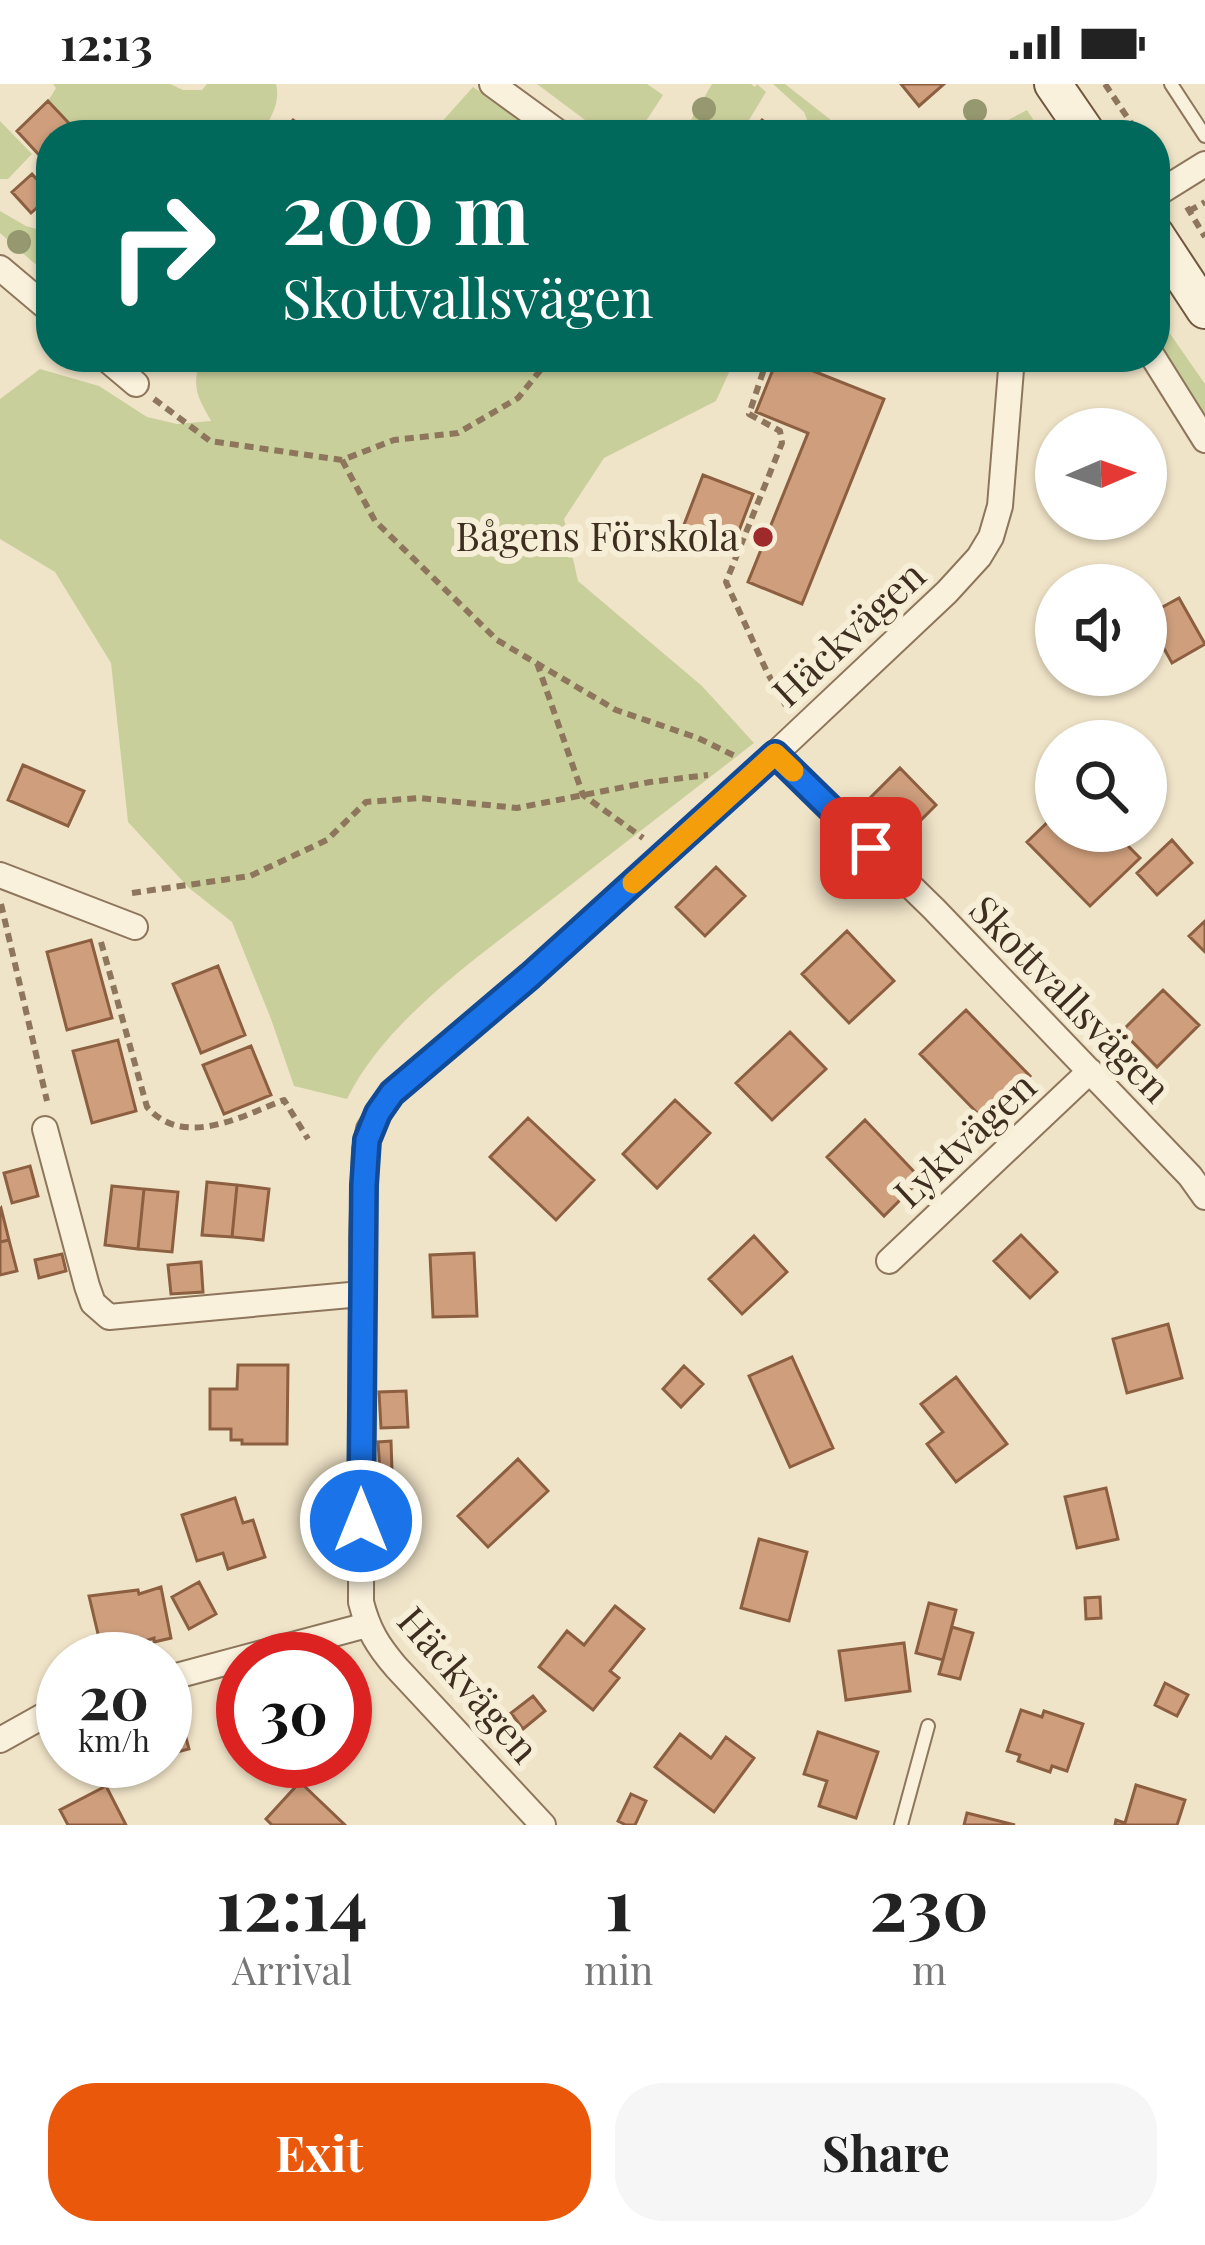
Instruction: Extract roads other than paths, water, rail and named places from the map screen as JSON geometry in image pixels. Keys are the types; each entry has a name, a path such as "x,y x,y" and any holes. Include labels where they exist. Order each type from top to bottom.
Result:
{"main road":[{"path":"1053,84 1078,120"},
{"path":"1170,257 1205,310"}],"street":[{"path":"492,84 541,120"},
{"path":"1170,186 1205,164"},
{"path":"0,268 36,298"},
{"path":"122,372 136,384"},
{"name":"Häckvägen","path":"543,1825 396,1667 367,1625 362,1603 362,1294 369,1129 392,1093 665,854 980,557 1000,506 1011,372"},
{"path":"1162,372 1205,440"},
{"name":"Skottvallsvägen","path":"767,761 934,909 1205,1197"},
{"path":"0,875 135,927"},
{"name":"Lyktvägen","path":"890,1261 1090,1071"},
{"path":"45,1129 87,1286 94,1303 109,1317 362,1294"},
{"path":"192,1672 367,1625"},
{"path":"0,1740 36,1720"}],"lane":[{"path":"1171,84 1205,136"},
{"path":"901,1825 928,1726"}],"place":[{"name":"Bågens Förskola","path":"763,537"}]}
